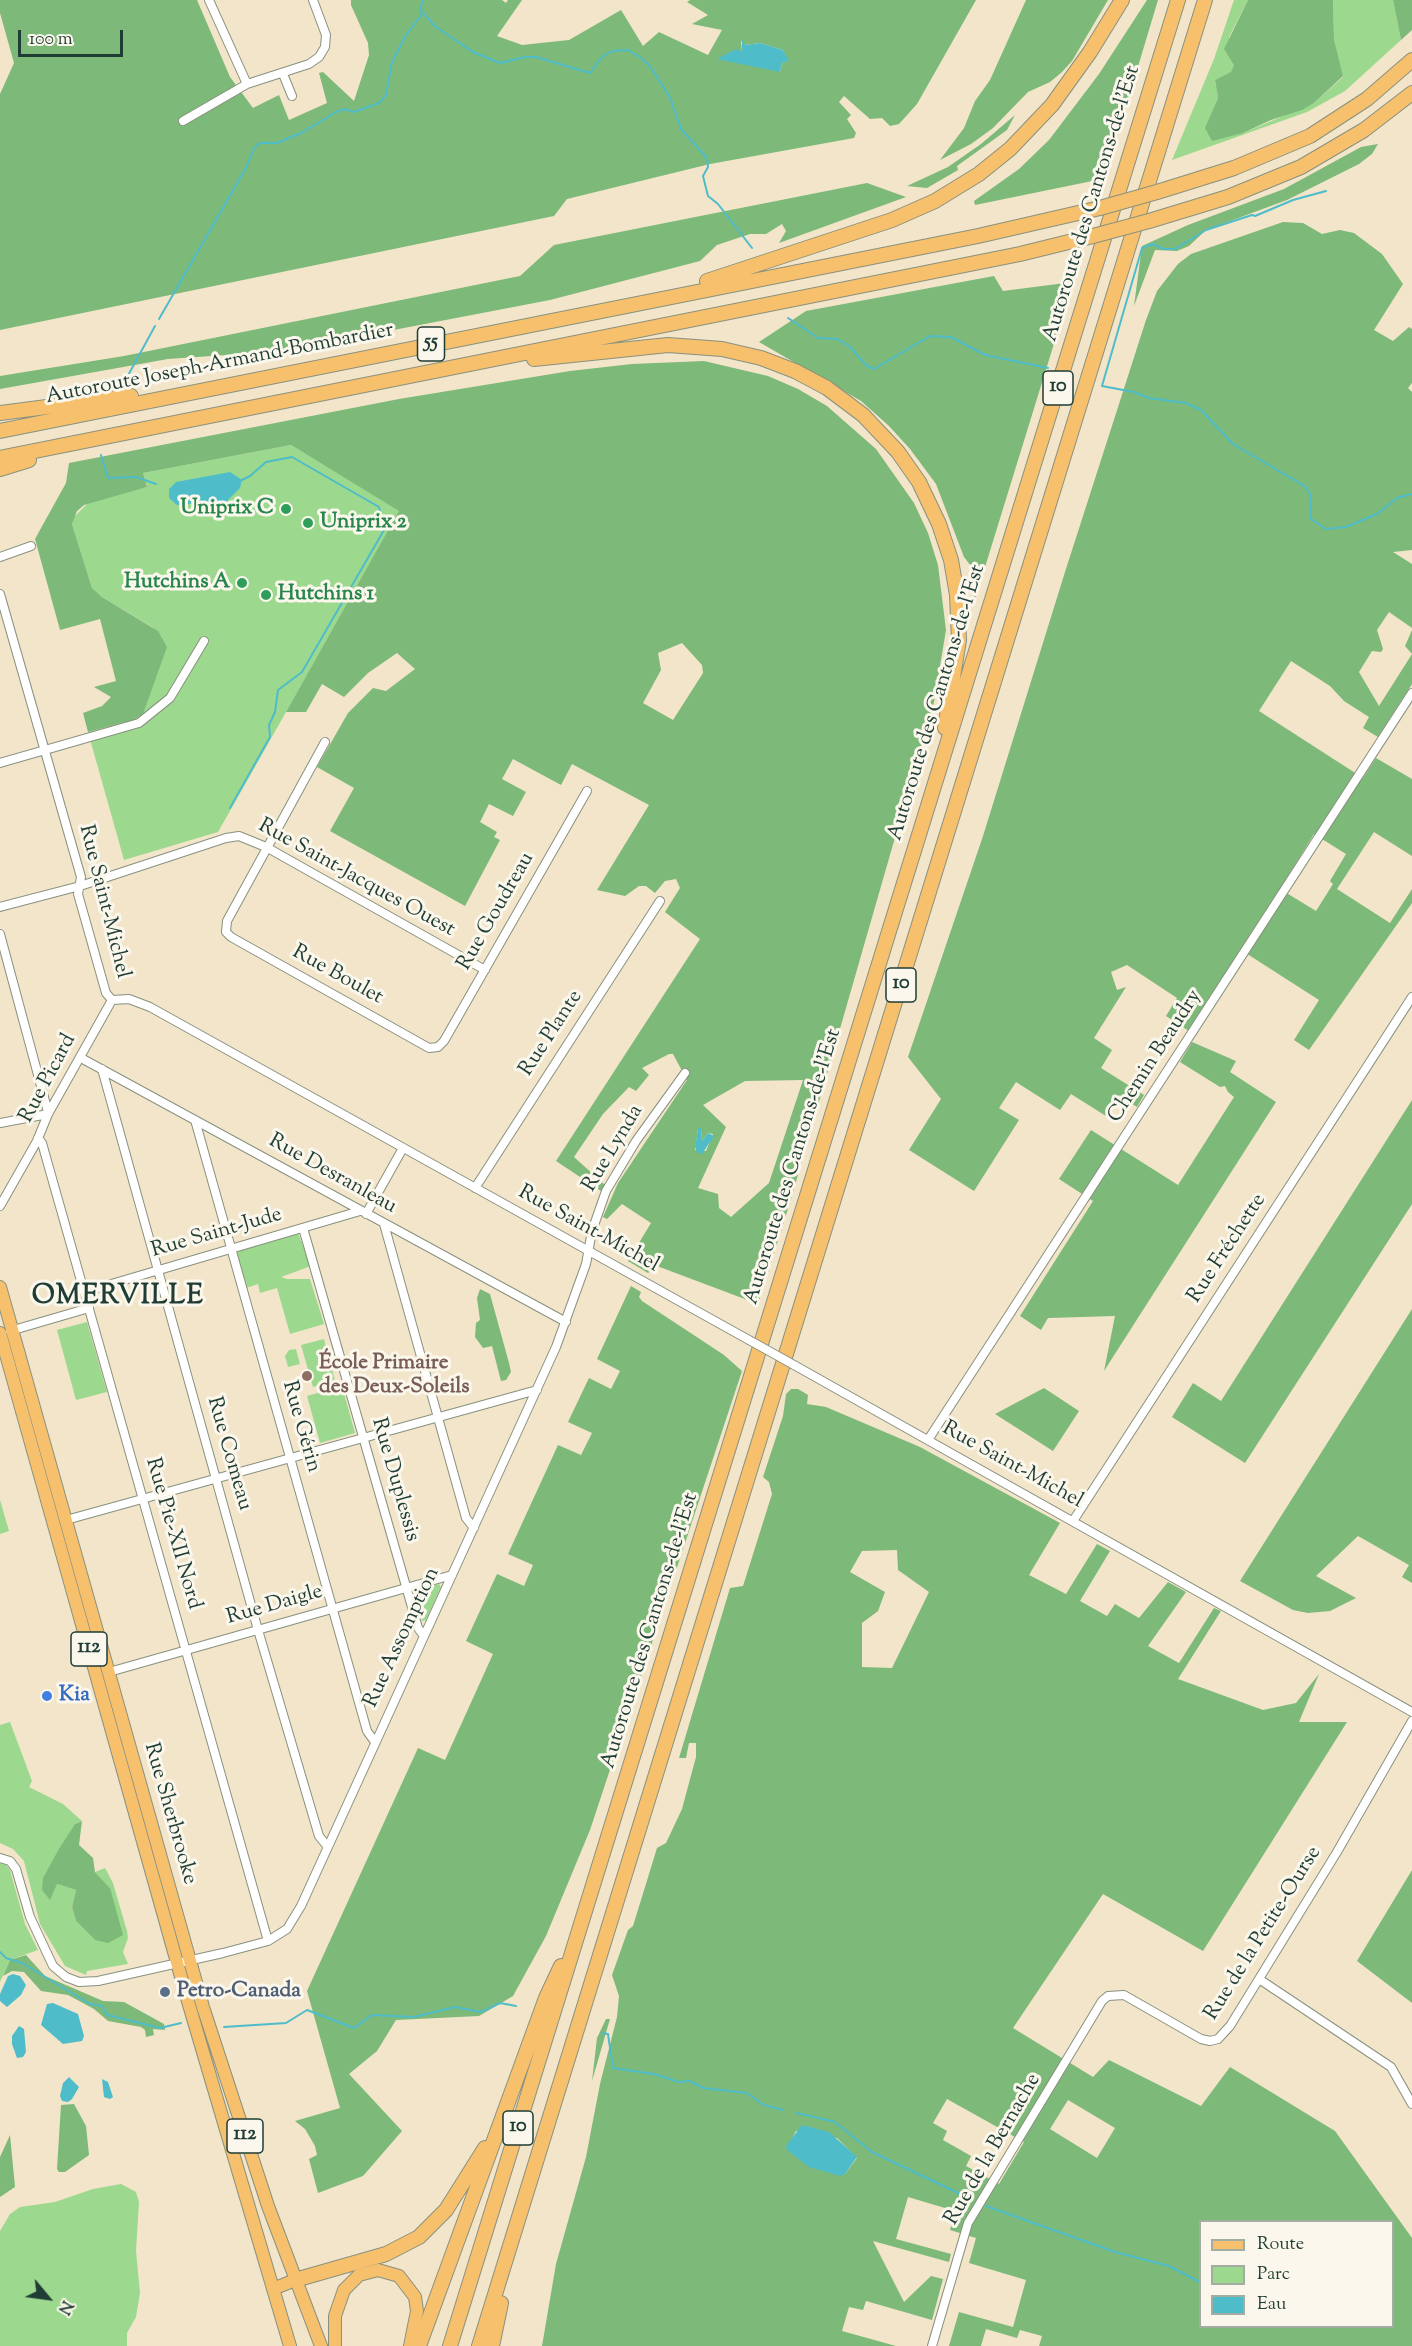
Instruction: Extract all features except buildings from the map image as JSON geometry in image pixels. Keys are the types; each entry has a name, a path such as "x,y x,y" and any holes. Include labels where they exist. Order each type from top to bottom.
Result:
{"highway":[{"path":"624,306 837,240 917,210 955,189 1003,156 1046,113 1075,75 1122,0"},
{"name":"Autoroute des Cantons-de-l'Est","path":"450,2346 1178,0"},
{"name":"10","path":"479,2346 1207,0"},
{"path":"624,306 978,236 1100,208 1234,168 1311,136 1367,99 1412,60"},
{"path":"461,366 1020,254 1149,221 1233,195 1301,167 1364,130 1412,93"},
{"name":"Autoroute Joseph-Armand-Bombardier","path":"0,431 624,306"},
{"path":"461,366 658,346 712,347 752,355 795,371 827,388 863,415 898,452 923,490 939,524 953,569 959,613 959,640 937,775"},
{"name":"55","path":"0,458 461,366"},
{"path":"0,413 238,383"},
{"path":"0,469 100,438"},
{"path":"419,2346 546,1998 586,1911"},
{"path":"295,2280 386,2254 419,2237 446,2210 499,2126"},
{"path":"492,2346 515,2230"}],"main road":[{"name":"Rue Sherbrooke","path":"0,1287 4,1332 177,1963 290,2346"},
{"name":"Rue Sherbrooke","path":"4,1332 66,1520 190,1960 268,2206 321,2346"},
{"path":"250,2210 268,2206"},
{"path":"335,2346 335,2316 344,2290 359,2275 378,2270 399,2276 415,2297 417,2311 410,2346"},
{"path":"273,2289 295,2280"}],"street":[{"path":"209,0 247,84"},
{"path":"183,121 247,84 283,74 315,61 325,47 325,29 313,0"},
{"path":"283,74 292,96"},
{"path":"0,557 31,546"},
{"name":"Rue Saint-Michel","path":"0,594 81,877 78,894 103,982 112,1000 129,999 150,1007 1412,1712"},
{"path":"0,763 139,723 170,698 204,641"},
{"name":"Chemin Beaudry","path":"928,1440 1412,693"},
{"path":"266,847 325,742"},
{"name":"Rue Goudreau","path":"435,1048 444,1041 587,790"},
{"name":"Rue Saint-Jacques Ouest","path":"0,908 80,886 226,838 239,836 266,847 485,970"},
{"name":"Rue Boulet","path":"266,847 227,921 226,930 229,936 426,1047 435,1048"},
{"name":"Rue Plante","path":"475,1188 660,901"},
{"path":"0,934 42,1081 48,1114 0,1123"},
{"name":"Rue Fréchette","path":"1073,1521 1412,997"},
{"name":"Rue Picard","path":"0,1206 112,1000"},
{"name":"Rue Desranleau","path":"81,1058 566,1322"},
{"name":"Rue Comeau","path":"102,1069 258,1630 319,1836 327,1846"},
{"name":"Rue Lynda","path":"588,1251 599,1210 609,1185 656,1112 685,1073"},
{"name":"Rue Gérin","path":"195,1120 367,1731 375,1742"},
{"name":"Rue Pie-XII Nord","path":"38,1138 42,1143 268,1941"},
{"path":"363,1212 403,1148"},
{"name":"Rue Saint-Jude","path":"84,1292 363,1212"},
{"path":"384,1224 466,1518 474,1528"},
{"name":"Rue Duplessis","path":"303,1228 406,1588 418,1628 424,1636"},
{"name":"Rue Assomption","path":"0,1858 10,1861 16,1869 38,1939 53,1966 66,1977 89,1982 268,1941 282,1933 294,1918 537,1389 566,1322 588,1251"},
{"path":"4,1332 89,1308"},
{"path":"66,1520 537,1389"},
{"name":"Rue Daigle","path":"109,1672 452,1575"},
{"name":"Rue de la Petite-Ourse","path":"1058,2075 1096,2009 1108,1996 1124,1995 1210,2042 1218,2039 1230,2026 1377,1786 1412,1721"},
{"path":"1259,1979 1391,2067 1412,2104"},
{"name":"Rue de la Bernache","path":"932,2346 968,2223 1058,2075"}],"green space":[{"path":"0,0 197,0 230,77 253,108 279,95 289,120 327,103 319,73 323,72 354,101 369,55 368,43 351,5 351,0 502,0 506,3 508,0 522,0 497,36 522,45 569,40 621,10 643,46 659,32 708,55 722,30 692,24 708,15 687,2 690,0 976,0 917,104 899,124 890,126 882,118 870,119 844,96 839,102 851,115 847,119 856,133 854,138 710,164 567,199 554,216 0,330 0,94 14,63 0,13","holes":["741,41 745,45 760,43 783,50 788,61 782,63 780,72 742,52"]},
{"path":"1026,0 1108,0 1072,61 1062,72 1050,82 1028,92 993,128 971,144 940,160 964,128 975,101 990,80"},
{"path":"1147,0 1158,0 1109,163 1102,179 975,205 974,201 1019,169 1049,140 1099,74"},
{"path":"1234,0 1248,0 1229,37 1234,65 1231,73 1215,80 1218,98 1206,128 1243,133 1314,103 1343,77 1334,39 1333,0 1393,0 1401,40 1345,91 1307,112 1172,160 1214,59"},
{"path":"1248,0 1333,0 1334,39 1343,76 1314,103 1302,110 1271,120 1243,133 1212,141 1205,128 1218,98 1215,80 1231,72 1234,65 1224,49"},
{"path":"1393,0 1412,0 1412,30 1401,40"},
{"path":"1015,115 1007,130 957,166 958,170 927,188 907,186 948,167 981,144"},
{"path":"1378,144 1372,154 1359,164 1287,200 1206,230 1189,246 1177,251 1155,250 1134,306 1142,246 1188,225 1284,189 1361,147"},
{"path":"867,183 906,197 779,243 786,231 782,224 766,234 750,234 717,245 700,261 550,300 284,351 168,359 0,389 0,376 124,356 520,276 554,245"},
{"path":"1283,222 1303,223 1322,234 1340,230 1354,233 1382,254 1403,284 1374,330 1393,341 1409,327 1412,329 1412,383 1408,388 1412,392 1412,550 1393,552 1412,564 1412,628 1389,612 1377,630 1383,649 1381,652 1372,651 1359,672 1379,706 1412,654 1412,684 1378,737 1363,728 1369,717 1344,701 1330,686 1291,661 1259,711 1363,778 1376,758 1412,779 1412,856 1374,832 1337,889 1390,923 1412,889 1412,903 1309,1050 1294,1040 1319,1000 1241,950 1189,1031 1166,1016 1177,998 1127,965 1111,972 1117,990 1126,987 1094,1038 1112,1050 1101,1068 1144,1095 1137,1107 1119,1095 1106,1116 1071,1094 1060,1110 1016,1082 999,1108 1019,1120 974,1191 909,1150 941,1099 908,1057 983,836 1146,320 1157,291 1178,264 1191,254","holes":["1314,834 1346,854 1330,881 1333,884 1316,911 1280,889"]},
{"path":"994,276 1003,291 1073,282 973,606 974,570 964,557 936,484 910,449 861,401 759,342 806,311"},
{"path":"704,361 768,376 798,389 827,406 876,449 914,503 928,533 938,565 946,630 934,702 791,1199 758,1304 657,1266 648,1273 628,1261 651,1223 622,1204 607,1219 603,1217 618,1183 687,1080 673,1054 642,1068 649,1075 636,1091 629,1087 603,1114 574,1157 605,1185 601,1191 556,1161 700,939 665,912 680,888 676,879 665,881 655,893 646,886 639,886 625,896 597,890 649,805 572,764 561,785 513,759 502,779 526,792 513,816 489,804 480,822 497,832 494,837 500,840 465,906 330,831 354,788 317,767 348,713 373,688 386,691 415,669 397,653 368,673 344,697 322,684 306,712 286,712 399,511 291,445 143,473 147,487 84,505 77,511 72,524 92,588 102,597 158,631 167,647 143,714 126,724 125,722 88,732 83,713 102,706 111,697 94,687 116,681 100,619 60,630 35,539 66,483 69,463 399,399 570,371 632,364","holes":["682,643 702,665 703,673 673,720 643,703 661,670 658,653","803,1080 769,1183 731,1217 719,1208 718,1194 698,1188 726,1127 703,1105 745,1081","698,1129 701,1129 702,1141 708,1133 713,1134 706,1151 695,1150"]},
{"path":"291,445 400,511 218,832 124,860 88,732 126,722 162,637 152,627 102,597 92,588 72,524 74,517 88,503 147,487 143,473"},
{"path":"1412,630 1412,654 1405,646"},
{"path":"1192,1042 1236,1061 1230,1072 1276,1102 1104,1371 1115,1316 1048,1318 1041,1330 1020,1316 1093,1201 1059,1179 1091,1130 1178,1185 1234,1097 1225,1086 1220,1087 1180,1062"},
{"path":"1412,1100 1412,1204 1245,1463 1172,1417 1193,1383 1221,1401"},
{"path":"298,1233 311,1266 281,1277 310,1279 324,1324 290,1334 277,1288 260,1293 258,1284 246,1288 237,1253 240,1250"},
{"path":"631,1286 641,1292 639,1297 642,1301 724,1355 742,1371 590,1830 546,1936 513,1996 479,2016 396,2020 377,2051 349,2074 402,2131 363,2176 318,2193 309,2159 317,2155 315,2146 305,2129 295,2121 340,2108 307,1991 418,1748 445,1760 493,1654 466,1641 497,1574 524,1586 533,1565 508,1554 558,1445 581,1455 592,1433 568,1422 589,1378 611,1389 620,1371 597,1359"},
{"path":"480,1289 490,1294 511,1372 506,1380 501,1381 492,1346 483,1348 475,1337 476,1323 480,1320 477,1298"},
{"path":"1412,1309 1412,1583 1402,1577 1409,1565 1358,1536 1316,1576 1356,1598 1330,1611 1308,1613 1293,1610 1240,1581"},
{"path":"87,1322 107,1392 76,1400 57,1330"},
{"path":"324,1339 335,1381 313,1387 301,1345"},
{"path":"296,1349 300,1364 288,1367 285,1356 289,1350"},
{"path":"342,1386 355,1433 320,1443 307,1396"},
{"path":"1044,1388 1079,1411 1053,1451 995,1414"},
{"path":"791,1389 798,1389 808,1395 807,1404 826,1407 920,1447 1060,1523 1029,1575 1066,1594 1097,1544 1110,1551 1080,1601 1107,1616 1115,1604 1139,1618 1168,1582 1186,1592 1148,1646 1179,1663 1214,1608 1221,1611 1178,1679 1263,1710 1296,1703 1319,1674 1299,1722 1347,1722 1203,1951 1103,1894 1013,2028 1093,2077 1109,2060 1201,2106 1230,2067 1335,2131 1412,2238 1412,2346 1039,2346 1042,2336 1020,2330 1017,2338 986,2329 981,2346 949,2346 959,2312 1013,2327 1026,2280 969,2263 976,2238 950,2230 955,2211 908,2197 896,2239 951,2254 949,2262 873,2241 904,2302 931,2276 943,2279 932,2320 866,2301 863,2310 849,2307 842,2331 896,2346 542,2346 556,2264 586,2157 600,2084 617,2017 619,1996 612,1975 628,1930 633,1926 657,1848 666,1843 682,1809 696,1757 696,1743 689,1743 686,1758 679,1758 730,1588 743,1586 772,1494 769,1482 763,1477 783,1416 786,1394","holes":["897,1550 898,1570 929,1592 892,1668 862,1667 862,1623 878,1611 885,1592 850,1572 862,1551","947,2099 1024,2142 999,2184 966,2166 971,2156 943,2140 947,2131 933,2123","1068,2100 1115,2128 1097,2158 1050,2129","796,2131 837,2138 857,2158 845,2174 787,2149"]},
{"path":"0,1500 9,1531 0,1534"},
{"path":"439,1584 441,1587 426,1620 422,1621 413,1592"},
{"path":"10,1722 32,1781 29,1787 63,1804 82,1821 75,1824 57,1884 76,1890 72,1907 76,1921 95,1940 110,1888 95,1872 105,1868 113,1883 127,1931 128,1938 123,1952 128,1964 87,1971 86,1975 65,1966 40,1924 24,1861 13,1849 0,1843 0,1725"},
{"path":"82,1821 79,1845 93,1858 95,1872 110,1888 123,1935 108,1943 95,1940 76,1921 72,1907 76,1890 57,1884 50,1900 42,1890 43,1878 59,1849 75,1824"},
{"path":"0,1863 6,1865 10,1870 25,1924 38,1950 10,1960 0,1982"},
{"path":"1412,1870 1412,2003 1357,1961"},
{"path":"26,1955 45,1976 103,2001 124,2002 164,2024 165,2030 153,2029 154,2035 146,2037 145,2030 141,2027 108,2021 94,2009 68,1995 41,1991 24,1972 12,1971 3,1976 10,1960"},
{"path":"606,2019 610,2019 592,2081 597,2038"},
{"path":"74,2104 86,2126 89,2155 65,2172 59,2172 57,2169 61,2105"},
{"path":"10,2135 15,2187 0,2197 0,2157"},
{"path":"121,2184 136,2192 139,2202 136,2251 140,2293 136,2317 127,2333 127,2346 0,2346 0,2231 10,2214 20,2207 55,2202 93,2189"}],"water":[{"path":"742,40 745,45 760,43 783,50 789,61 782,63 780,72 717,59 736,49 742,52"},
{"path":"230,472 242,480 240,488 228,500 222,514 214,515 198,503 177,505 169,498 169,489 176,482"},
{"path":"701,1128 702,1141 708,1133 714,1136 702,1154 697,1152 695,1147 698,1129"},
{"path":"13,1974 20,1976 26,1985 21,1995 7,2007 0,2001 0,1994 8,1976"},
{"path":"53,2003 78,2014 84,2036 82,2041 63,2044 41,2025 47,2004"},
{"path":"19,2026 24,2029 26,2052 23,2057 17,2058 12,2036"},
{"path":"69,2077 79,2087 68,2102 62,2101 60,2096 63,2083"},
{"path":"102,2079 108,2082 113,2097 110,2099 104,2097"},
{"path":"802,2125 829,2132 857,2157 845,2174 840,2176 809,2167 787,2150 786,2146"}],"waterway":[{"path":"423,0 420,10 436,27 473,52 500,63 525,57 536,57 590,73 602,57 612,51 628,50 641,58 649,65 670,97 681,129 707,158 708,167 703,176 708,196 718,204 752,248"},
{"path":"159,319 247,166 254,148 260,143 277,143 301,133 336,112 345,109 354,112 379,103 386,95 392,62 406,35 421,15"},
{"path":"1326,191 1293,200 1255,216 1206,230 1175,249 1163,249 1153,244 1142,248 1102,386 1134,392 1149,398 1186,403 1201,410 1233,444 1306,487 1310,494 1311,519 1326,529 1346,527 1377,514 1397,498 1412,494"},
{"path":"788,318 818,338 837,339 849,346 867,366 874,369 930,336 951,337 985,355 1048,368"},
{"path":"88,388 125,381 155,326"},
{"path":"101,455 108,478 136,477 156,484"},
{"path":"230,808 270,737 269,725 275,712 278,690 302,672 384,530 379,507 292,457 266,462 242,480"},
{"path":"0,1952 6,1958 22,1963 90,2004 102,2006 107,2015 160,2028 181,2023"},
{"path":"224,2027 286,2023 307,2010 354,2028 372,2015 414,2017 455,2007 481,2012 500,2003 516,2006"},
{"path":"602,2033 608,2034 613,2068 654,2074 679,2082 690,2081 703,2088 747,2093 764,2105 783,2110"},
{"path":"797,2113 835,2122 872,2152 971,2199"},
{"path":"986,2206 1115,2252 1169,2266 1199,2281"}],"place":[{"name":"Uniprix C","path":"286,509"},
{"name":"Uniprix 2","path":"308,523"},
{"name":"Hutchins A","path":"242,583"},
{"name":"Hutchins 1","path":"266,595"},
{"name":"École Primaire des Deux-Soleils","path":"307,1376"},
{"name":"Kia","path":"47,1696"},
{"name":"Petro-Canada","path":"165,1992"}],"district":[{"name":"OMERVILLE","path":"118,1298"}]}
